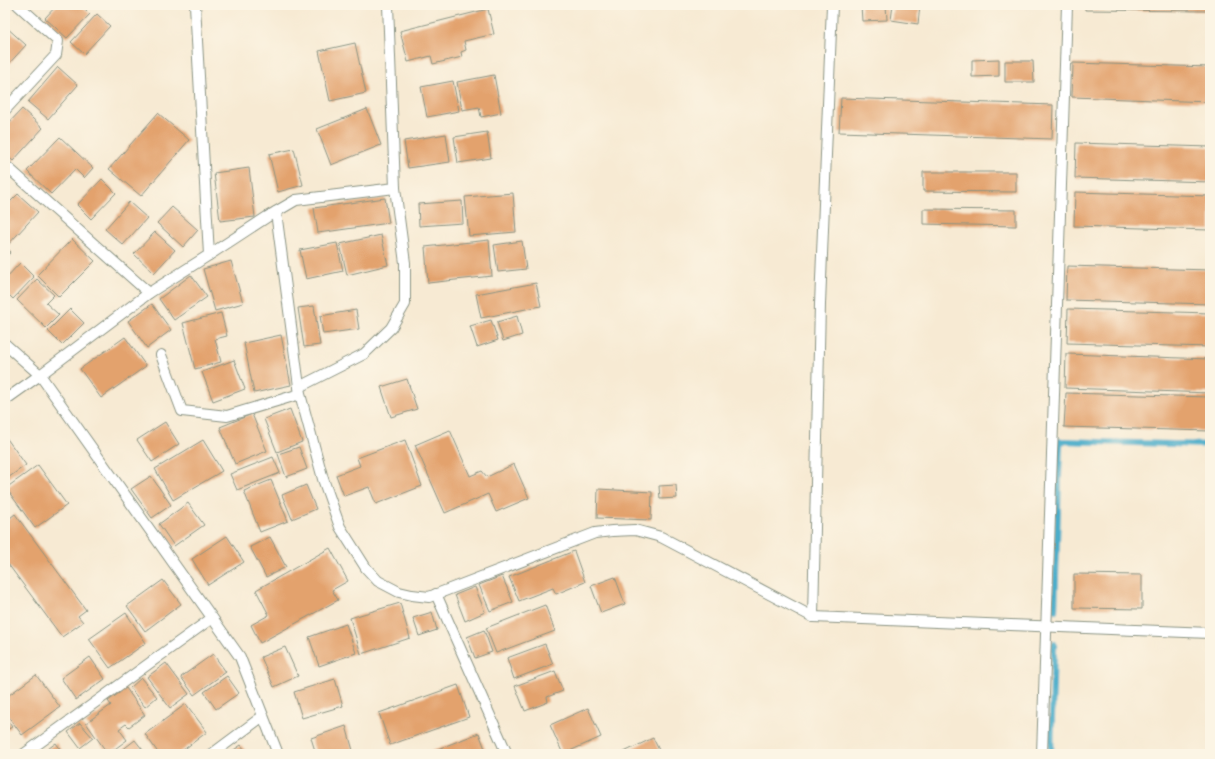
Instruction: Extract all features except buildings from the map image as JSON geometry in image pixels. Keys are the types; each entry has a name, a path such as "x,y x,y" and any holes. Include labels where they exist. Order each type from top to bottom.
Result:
{"lane":[{"path":"5,110 56,55 58,41 18,5"},
{"path":"195,5 209,255"},
{"path":"161,355 182,411 227,416 300,391 364,354 391,328 405,304 405,264 395,188 388,5"},
{"path":"813,617 820,304 832,5"},
{"path":"1042,754 1067,5"},
{"path":"5,166 149,293"},
{"path":"5,400 149,293 296,200 395,188"},
{"path":"276,212 300,391 323,479 340,527 366,568 378,581 390,588 412,596 429,597 595,533 635,530 661,537 813,617 1210,633"},
{"path":"5,344 40,375 240,657 278,754"},
{"path":"436,594 507,754"},
{"path":"24,754 212,618"},
{"path":"212,754 263,716"}],"waterway":[{"path":"1055,610 1060,441 1210,445"},
{"path":"1051,754 1054,644"}]}
